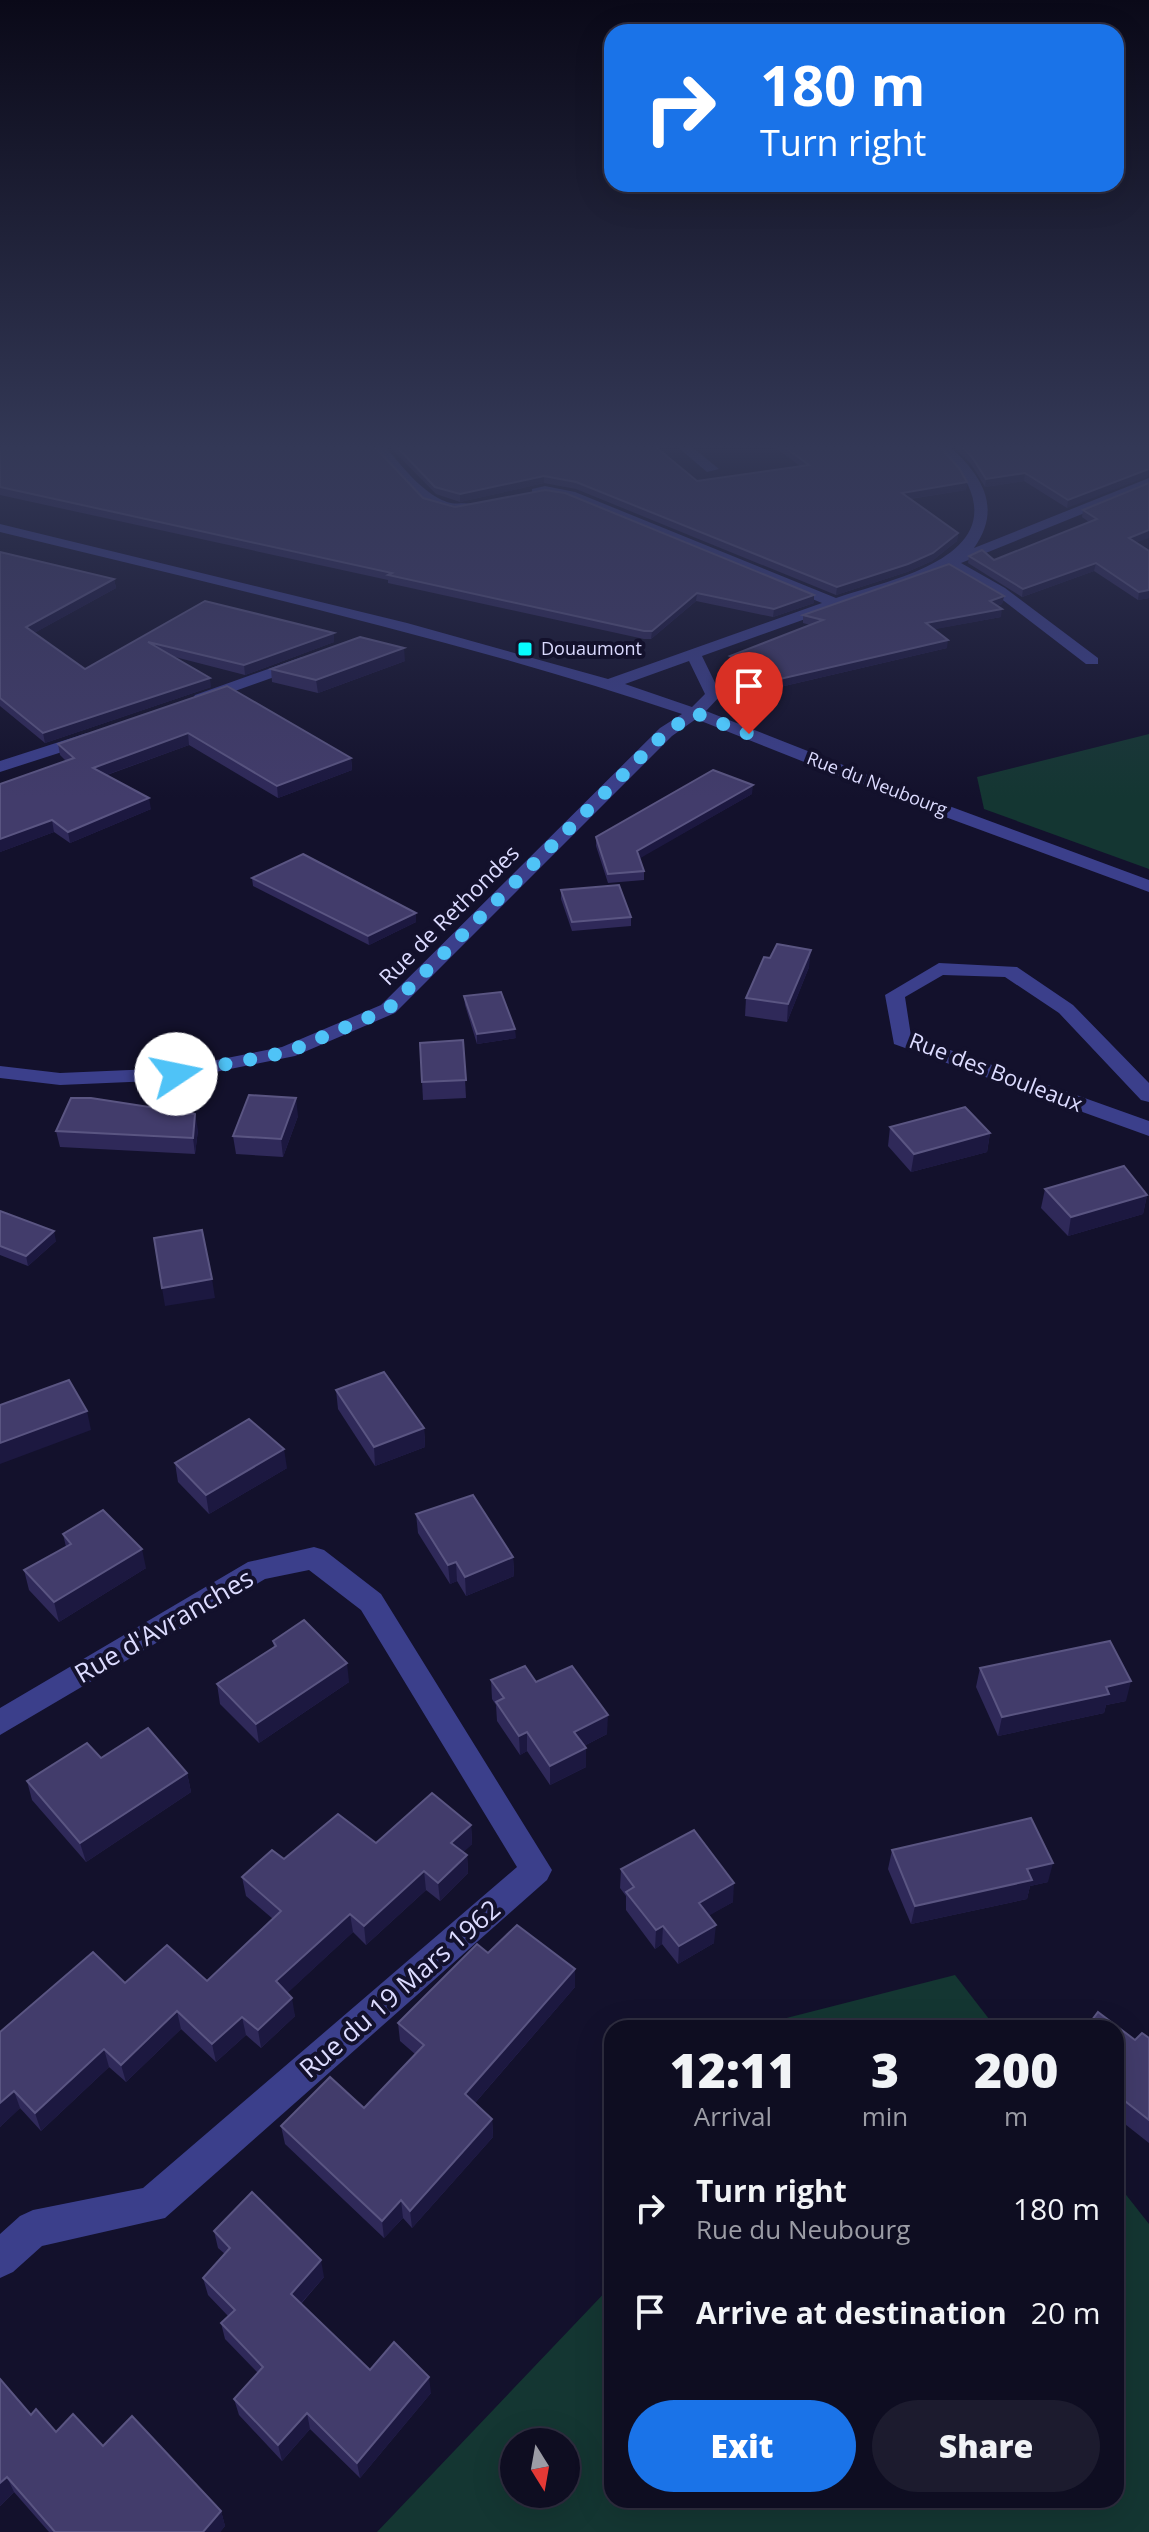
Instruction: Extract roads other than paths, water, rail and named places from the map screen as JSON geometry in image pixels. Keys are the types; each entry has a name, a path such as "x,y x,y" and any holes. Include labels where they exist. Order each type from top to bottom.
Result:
{"street":[{"name":"Rue du Neubourg","path":"136,561 402,626 609,684 695,713 916,800 1149,886"},
{"path":"733,561 833,602"},
{"path":"609,684 954,561"},
{"path":"949,563 1000,591 1092,661"},
{"path":"372,637 402,626"},
{"path":"693,654 713,695 695,713"},
{"path":"187,704 313,658"},
{"name":"Rue de Rethondes","path":"0,1072 60,1079 176,1074 288,1052 388,1009 666,732 695,713"},
{"path":"4,761 100,734"},
{"name":"Rue des Bouleaux","path":"1149,1095 1066,1009 1010,971 939,969 895,995 901,1040 1149,1129"},
{"name":"Rue d'Avranches","path":"0,1723 258,1570 314,1558 371,1602"},
{"name":"Rue du 19 Mars 1962","path":"0,2259 33,2229 152,2205 536,1870 371,1602"}],"place":[{"name":"Douaumont","path":"525,649"}]}
